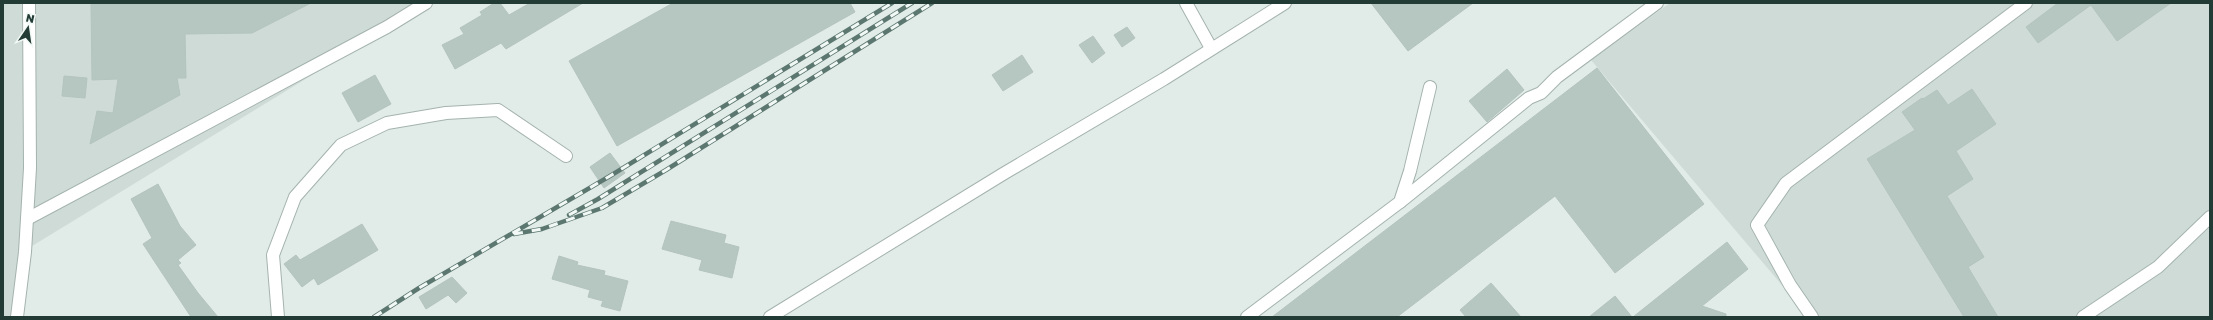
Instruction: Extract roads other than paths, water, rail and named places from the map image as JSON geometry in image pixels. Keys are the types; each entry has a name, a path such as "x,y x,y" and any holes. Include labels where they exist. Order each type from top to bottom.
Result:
{"street":[{"path":"17,317 25,252 30,168 29,3"},
{"path":"27,219 387,28 426,3"},
{"path":"1186,3 1211,48"},
{"path":"770,317 1285,3"},
{"path":"1247,317 1400,202 1529,98 1541,93 1557,77 1657,3"},
{"path":"1812,317 1790,285 1757,225 1786,183 2026,3"},
{"path":"1400,202 1410,171 1430,87"},
{"path":"278,317 274,255 276,248 295,197 341,145 387,123 446,113 498,110 566,156"},
{"path":"2083,317 2158,267 2210,217"}],"railway":[{"path":"374,317 419,288 610,176 892,3"},
{"path":"569,215 598,199 912,3"},
{"path":"514,234 542,229 602,208 666,170 932,3"}]}
